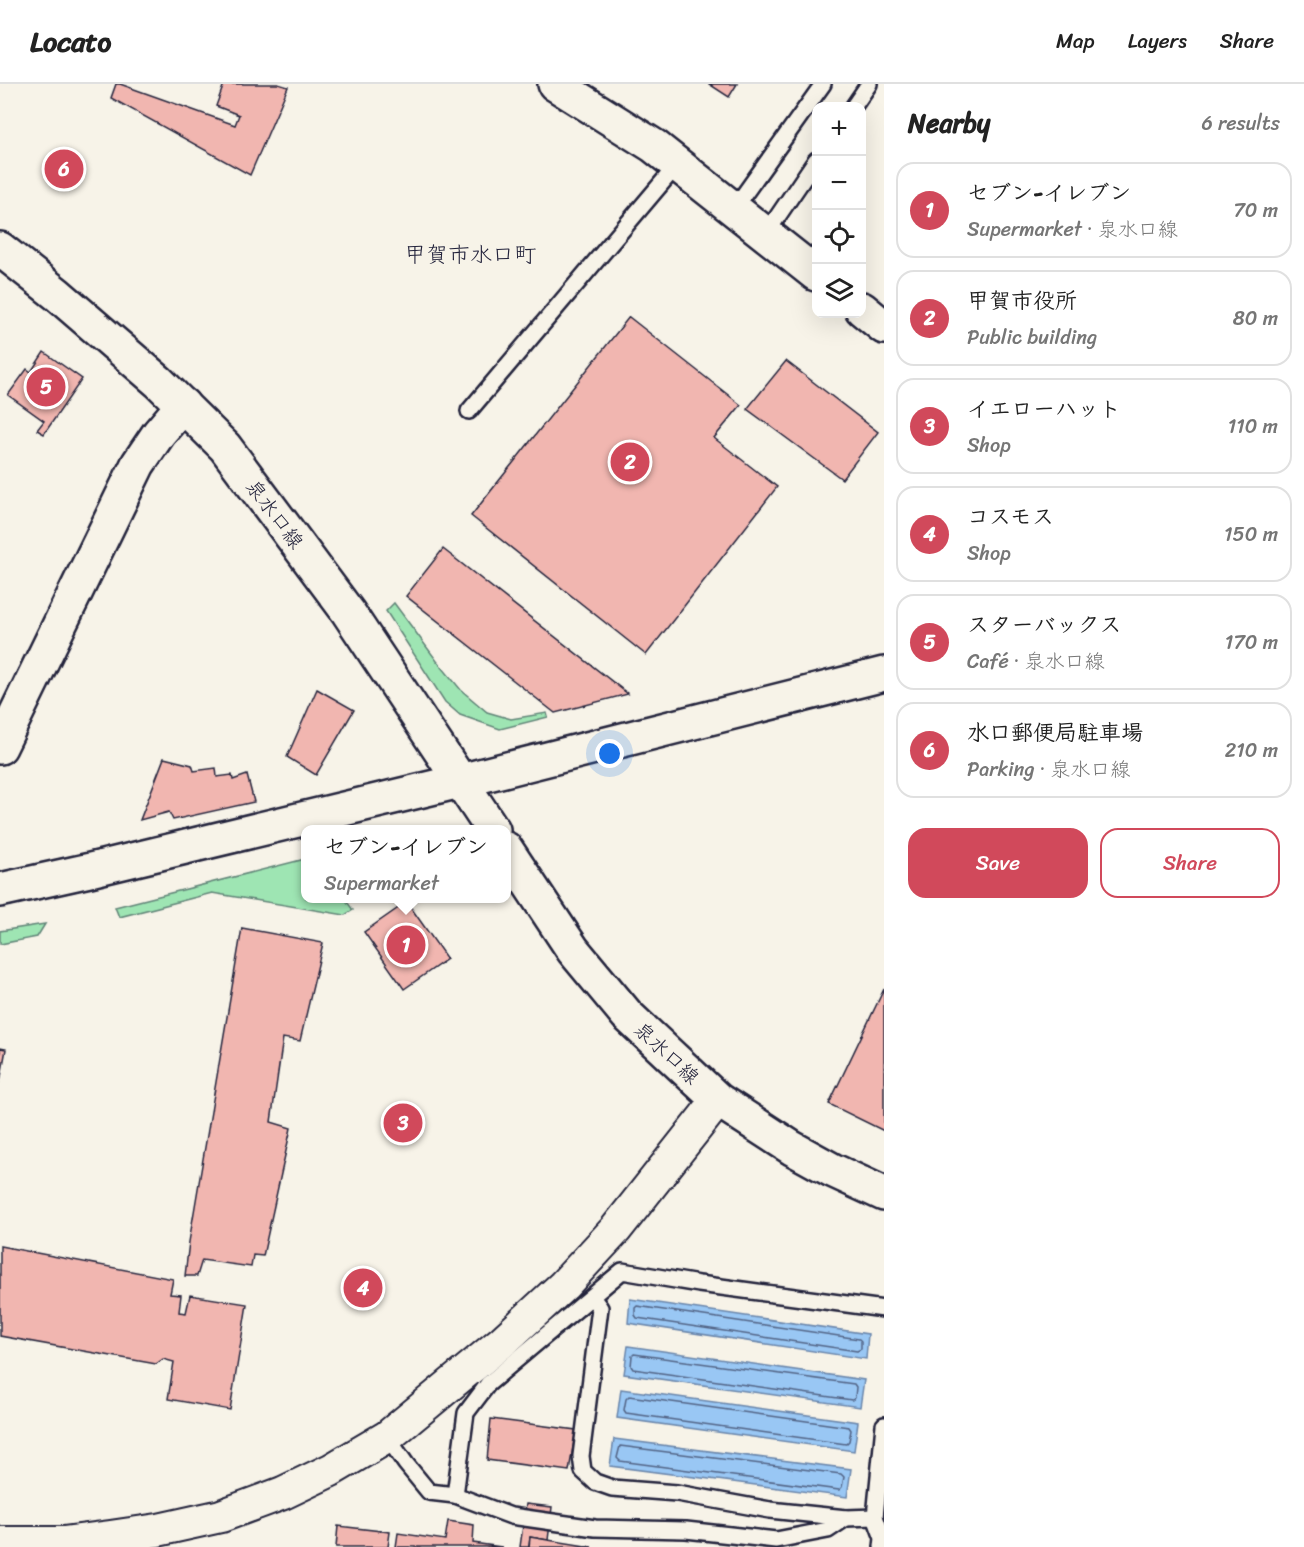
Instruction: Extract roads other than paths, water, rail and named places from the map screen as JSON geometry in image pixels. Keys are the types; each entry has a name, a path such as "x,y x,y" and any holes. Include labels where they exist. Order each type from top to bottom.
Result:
{"street":[{"path":"555,84 645,141 812,271"},
{"name":"泉水口線","path":"0,249 57,294 159,382 225,447 341,603 490,825"},
{"path":"866,313 884,327"},
{"path":"0,747 138,464 159,433 183,405"},
{"path":"0,890 460,781 884,674"},
{"name":"泉水口線","path":"511,855 573,950 627,1015 718,1100 792,1148 884,1194"},
{"path":"0,1543 63,1543 98,1539 158,1530 221,1516 302,1484 387,1437 495,1348 564,1285 616,1228 718,1100"}],"lane":[{"path":"733,210 823,84"},
{"path":"857,102 869,84"},
{"path":"469,411 677,165"},
{"path":"765,235 812,166"},
{"path":"455,1495 466,1413 488,1384 622,1271 699,1284 884,1309"},
{"path":"592,1297 600,1308 581,1456 583,1471 595,1482 612,1488 677,1493 770,1510 846,1518 875,1517"},
{"path":"882,1547 883,1538 875,1517 882,1467 884,1425"},
{"path":"387,1437 429,1492 455,1495 511,1516 595,1528 686,1530 776,1540 828,1530 846,1518"}],"water":[{"path":"630,1299 868,1334 866,1359 628,1323"},
{"path":"628,1346 864,1380 860,1407 624,1374"},
{"path":"621,1389 858,1422 854,1451 617,1418"},
{"path":"614,1439 851,1469 847,1497 610,1466"}],"place":[{"name":"水口郵便局駐車場","path":"64,169"},
{"name":"スターバックス","path":"46,387"},
{"name":"甲賀市役所","path":"630,462"},
{"name":"セブン-イレブン","path":"406,945"},
{"name":"イエローハット","path":"403,1123"},
{"name":"コスモス","path":"363,1288"}],"district":[{"name":"甲賀市水口町","path":"470,254"}]}
